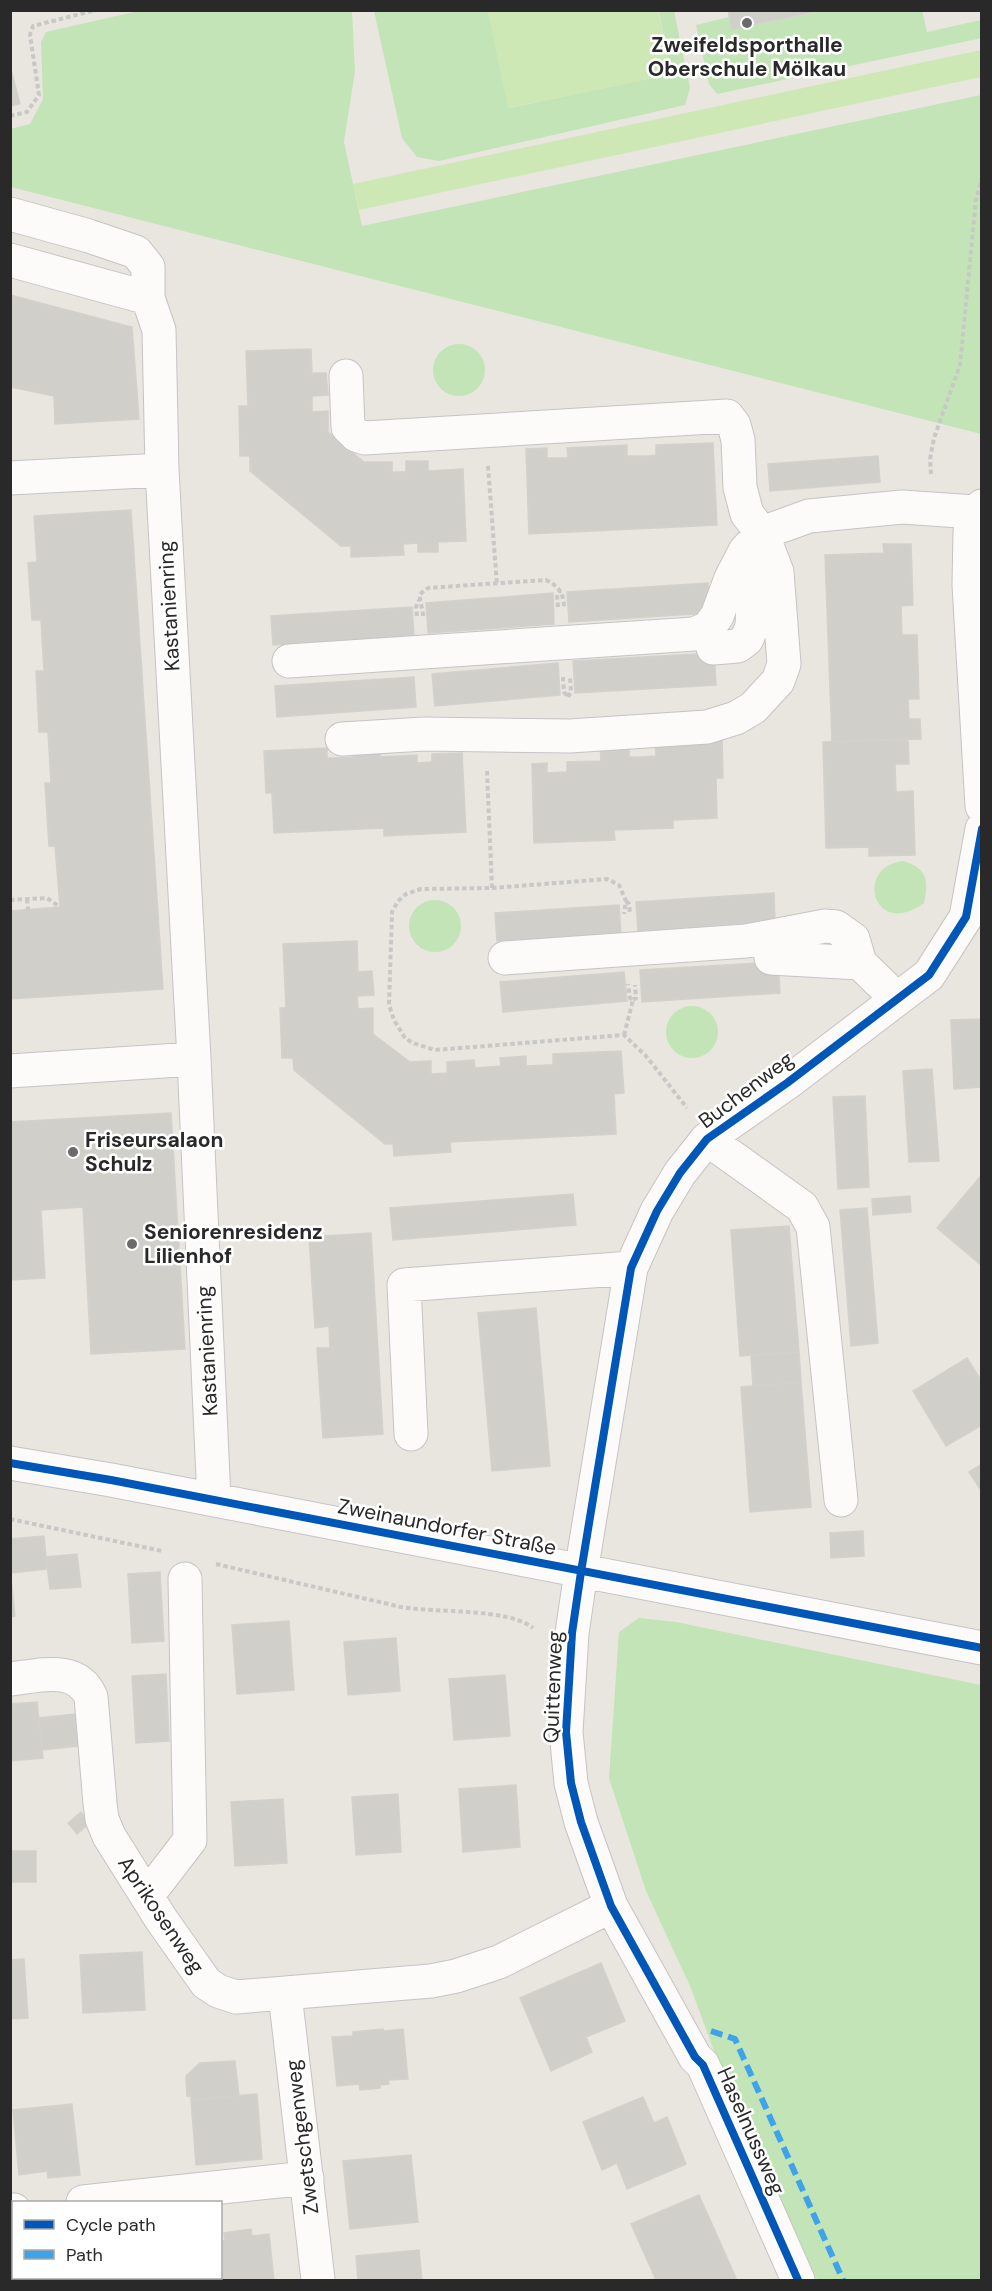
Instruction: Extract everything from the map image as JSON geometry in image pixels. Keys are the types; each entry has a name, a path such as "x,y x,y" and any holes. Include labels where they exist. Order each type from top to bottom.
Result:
{"street":[{"name":"Kastanienring","path":"10,214 136,252 148,267 148,298 159,330 162,470 194,1059 214,1500"},
{"path":"10,260 148,298"},
{"path":"342,739 424,734 570,736 707,727 736,718 753,708 778,681 784,664 777,572 762,533 747,514 740,487 736,433 734,425 727,416 372,438 357,435 348,427 346,376"},
{"path":"10,478 162,470"},
{"path":"289,661 694,634 708,628 717,616 730,578 745,551 762,533 809,516 902,507 978,509 970,532 969,585 981,806"},
{"path":"713,648 738,646 747,639 752,626 754,573 762,533"},
{"name":"Buchenweg","path":"581,1572 631,1268 657,1211 674,1182 707,1139 787,1083 929,975 974,923 981,829"},
{"path":"505,958 746,941 825,926 836,927 853,939 860,963 897,999"},
{"path":"771,958 860,963"},
{"path":"10,1071 194,1059"},
{"name":"Buchenweg","path":"707,1139 802,1207 813,1227 842,1500"},
{"path":"411,1434 404,1285 631,1268"},
{"name":"Zweinaundorfer Straße","path":"10,1463 111,1480 981,1648"},
{"path":"147,1896 190,1840 188,1565"},
{"name":"Quittenweg","path":"581,1572 572,1633 566,1732 571,1783 581,1822 611,1906"},
{"name":"Aprikosenweg","path":"10,1679 60,1674 81,1681 87,1689 91,1696 102,1819 109,1836 206,1983 218,1991 236,1997 285,1994 431,1981 456,1976 499,1962 611,1906"},
{"name":"Haselnussweg","path":"611,1906 695,2057 703,2065 798,2280"},
{"name":"Zwetschgenweg","path":"285,1994 318,2280"},
{"path":"92,2201 307,2178"}],"path":[{"path":"10,116 27,112 39,95 30,35 33,26 96,10"},
{"path":"934,508 930,459 934,438 960,365 976,200 981,178"},
{"path":"485,431 497,585"},
{"path":"416,607 420,594 428,588 546,580 554,583 560,593"},
{"path":"419,600 422,606"},
{"path":"564,692 568,697"},
{"path":"485,734 492,888"},
{"path":"627,903 619,885 607,879 492,888 420,889 406,894 398,901 392,912 389,1005 394,1020 405,1038 435,1050 624,1035 646,1056 681,1099 707,1139"},
{"path":"10,900 47,898 60,908"},
{"path":"27,899 28,910"},
{"path":"624,1035 633,999"},
{"path":"10,1519 188,1565 423,1611 507,1616 524,1620 533,1628"}],"green space":[{"path":"143,10 352,11 355,71 344,142 362,226 981,95 981,434 11,187 10,129 30,124 43,99 41,42 46,32"},
{"path":"922,10 927,32 981,20 982,38 717,94 709,84 696,25 729,17 733,29 823,11"},
{"path":"374,11 488,11 509,108 671,74 659,12 674,11 690,88 685,105 439,161 417,157 402,138"},
{"path":"488,11 658,11 672,74 508,108"},
{"path":"981,50 981,77 359,210 353,184"},
{"path":"454,344 464,344 478,351 485,370 478,389 464,396 454,396 444,392 437,385 433,375 433,365 437,355 444,348"},
{"path":"903,861 922,871 926,881 924,903 907,912 893,913 882,908 876,898 874,887 878,875 887,866"},
{"path":"430,900 440,900 454,907 461,926 454,945 440,952 430,952 420,948 413,941 409,931 409,921 413,911 420,904"},
{"path":"687,1006 697,1006 711,1013 718,1032 711,1051 697,1058 687,1058 677,1054 670,1047 666,1037 666,1027 670,1017 677,1010"},
{"path":"639,1618 676,1622 981,1685 981,2280 819,2280 809,2273 715,2053 690,1986 646,1891 609,1778 619,1632"}],"building":[{"name":"Zweifeldsporthalle Oberschule Mölkau","path":"728,10 823,10 732,29"},
{"path":"10,66 20,104 10,106"},
{"path":"10,295 132,327 139,419 55,424 54,396 10,387"},
{"path":"311,349 312,373 326,373 328,395 312,396 312,412 328,411 328,432 364,462 392,462 392,472 406,472 406,461 428,461 428,471 463,469 466,541 438,542 438,552 418,552 418,543 403,544 404,555 351,557 351,546 341,546 250,471 250,456 240,456 239,406 248,406 246,351"},
{"path":"713,443 717,525 529,534 526,449 547,448 547,458 568,458 567,448 627,445 627,456 649,456 656,455 656,445"},
{"path":"878,456 880,482 770,491 768,464"},
{"path":"131,510 163,989 10,999 10,911 60,907 55,846 49,846 45,783 51,783 48,732 39,732 36,671 44,671 41,620 32,620 28,563 37,562 34,516"},
{"path":"883,544 911,544 913,605 901,606 902,635 917,635 919,699 908,699 909,719 920,719 921,739 832,742 825,555 884,553"},
{"path":"708,583 709,613 569,622 567,592"},
{"path":"553,593 554,624 428,633 426,603"},
{"path":"412,607 414,636 273,645 271,616"},
{"path":"714,653 716,685 575,693 573,661"},
{"path":"558,663 560,695 435,706 432,674"},
{"path":"414,677 416,707 277,717 275,686"},
{"path":"908,739 909,764 895,764 896,792 913,791 915,855 869,856 869,847 826,848 823,742"},
{"path":"722,740 723,778 716,778 717,818 673,820 673,828 614,830 615,840 534,843 532,764 547,763 547,773 567,772 567,762 601,761 600,745 629,745 629,757 642,757 656,756 655,742"},
{"path":"380,744 380,757 417,755 417,763 432,762 432,754 462,753 466,832 384,836 384,828 274,833 272,793 266,793 264,751 327,748 327,758 353,757 353,745"},
{"path":"774,893 775,921 638,931 636,902"},
{"path":"619,905 621,934 497,941 495,913"},
{"path":"357,941 358,972 372,971 374,995 357,996 358,1009 373,1008 373,1034 410,1062 431,1061 431,1074 447,1073 447,1062 474,1060 475,1068 501,1066 500,1058 526,1056 526,1066 553,1065 553,1054 621,1051 624,1093 614,1094 616,1134 450,1142 451,1152 394,1156 393,1144 385,1144 294,1070 293,1058 282,1058 280,1008 286,1008 283,944"},
{"path":"778,962 780,993 642,1002 640,970"},
{"path":"624,972 627,1001 503,1012 500,982"},
{"path":"982,1019 982,1087 954,1089 951,1020"},
{"path":"932,1069 939,1161 909,1162 903,1071"},
{"path":"865,1096 869,1187 838,1189 833,1097"},
{"name":"Seniorenresidenz Lilienhof","path":"171,1113 185,1349 91,1354 83,1207 41,1210 45,1278 10,1280 10,1122"},
{"path":"980,1177 982,1178 982,1266 937,1228"},
{"path":"573,1194 576,1225 393,1240 390,1208"},
{"path":"910,1196 911,1212 873,1215 872,1199"},
{"path":"867,1208 878,1343 851,1346 840,1210"},
{"path":"789,1226 799,1352 740,1356 731,1230"},
{"path":"371,1233 383,1434 323,1438 317,1348 330,1348 329,1326 315,1328 309,1237"},
{"path":"536,1308 550,1466 492,1471 478,1313"},
{"path":"799,1352 801,1382 753,1386 751,1356"},
{"path":"967,1358 982,1382 982,1425 946,1446 913,1391"},
{"path":"801,1382 811,1507 750,1512 741,1387"},
{"path":"982,1464 982,1492 969,1472"},
{"path":"863,1531 864,1556 831,1558 830,1533"},
{"path":"44,1536 47,1569 11,1573 10,1539"},
{"path":"77,1554 81,1587 50,1589 46,1557"},
{"path":"10,1569 15,1616 10,1617"},
{"path":"160,1572 164,1641 132,1643 128,1574"},
{"path":"289,1621 294,1690 237,1694 232,1625"},
{"path":"396,1638 400,1691 348,1695 344,1642"},
{"path":"166,1674 169,1741 136,1743 132,1676"},
{"path":"505,1675 510,1736 454,1740 449,1679"},
{"path":"37,1702 43,1758 10,1761 10,1704"},
{"path":"75,1714 78,1746 42,1750 39,1718"},
{"path":"516,1785 520,1847 463,1852 459,1789"},
{"path":"398,1794 401,1852 356,1855 352,1797"},
{"path":"283,1799 287,1863 235,1866 231,1802"},
{"path":"81,1812 90,1823 77,1834 68,1823"},
{"path":"10,1851 36,1851 36,1882 10,1882"},
{"path":"142,1952 145,2010 83,2013 80,1955"},
{"path":"24,1959 28,2018 10,2019 10,1960"},
{"path":"601,1963 625,2021 586,2037 592,2052 551,2071 520,1998"},
{"path":"383,2029 384,2031 403,2029 408,2079 388,2080 389,2084 380,2085 380,2088 360,2090 359,2084 337,2086 332,2037 353,2036 353,2032"},
{"path":"235,2061 239,2096 191,2100 191,2096 187,2096 186,2076 200,2063"},
{"path":"257,2094 262,2159 196,2165 191,2100"},
{"path":"643,2097 654,2123 667,2117 686,2164 627,2189 617,2163 602,2170 583,2122"},
{"path":"72,2104 80,2175 48,2178 47,2171 19,2175 13,2110"},
{"path":"411,2155 418,2222 350,2229 343,2161"},
{"path":"699,2195 736,2278 730,2280 656,2280 631,2224"},
{"path":"251,2229 252,2236 269,2234 274,2280 213,2280 222,2279 224,2233"},
{"path":"419,2250 422,2280 358,2280 356,2256"}],"marked path":[{"path":"711,2031 735,2039 843,2280"}],"cycle path":[{"path":"798,2280 703,2065 695,2057 611,1906 581,1822 571,1783 566,1732 572,1633 631,1268 657,1211 680,1173 707,1139 787,1083 929,975 966,917 982,829"},
{"path":"10,1463 111,1480 982,1648"}],"place":[{"name":"Zweifeldsporthalle Oberschule Mölkau","path":"747,23"},
{"name":"Friseursalaon Schulz","path":"73,1152"},
{"name":"Seniorenresidenz Lilienhof","path":"132,1244"}]}
